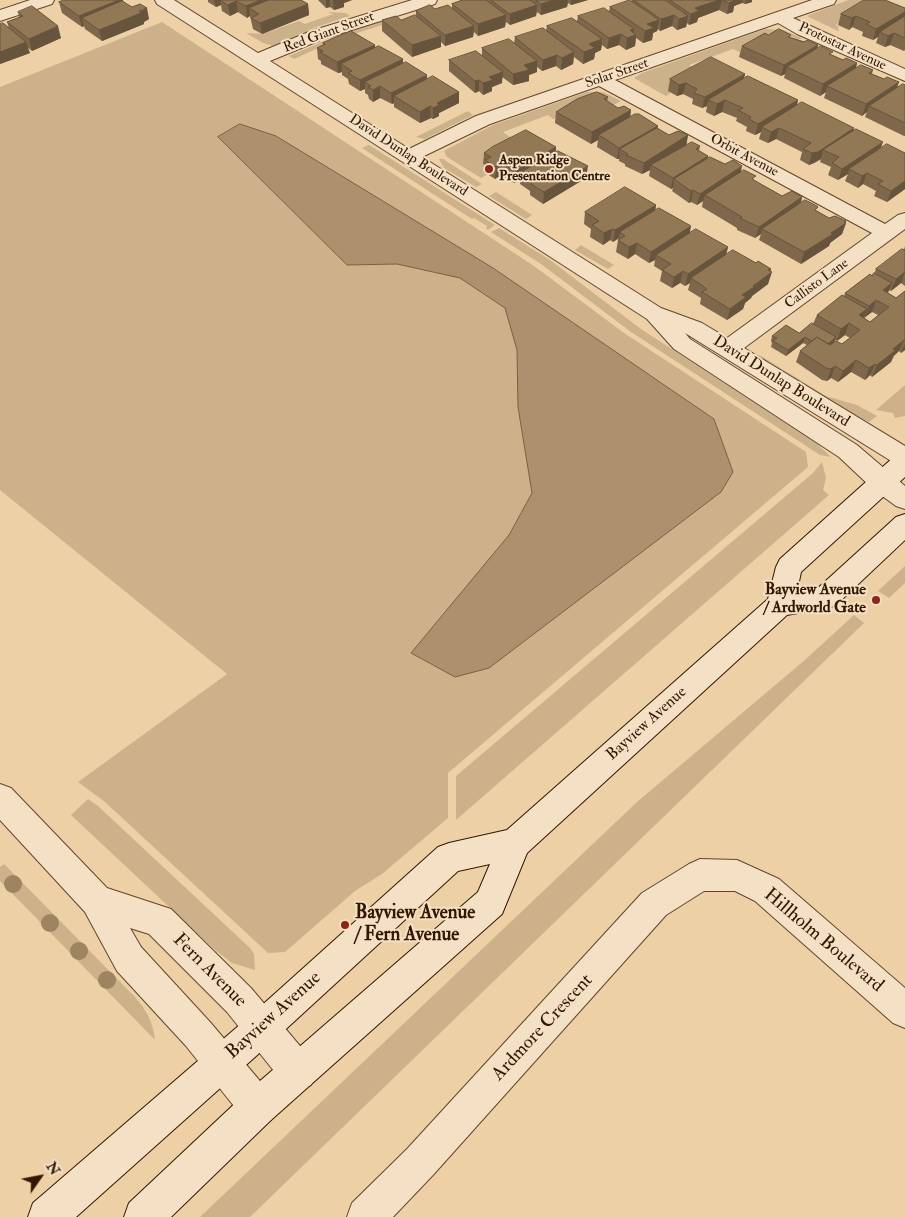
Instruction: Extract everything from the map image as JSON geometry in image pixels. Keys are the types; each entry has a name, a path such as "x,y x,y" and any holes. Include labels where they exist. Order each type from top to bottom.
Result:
{"street":[{"path":"0,16 46,0"},
{"name":"David Dunlap Boulevard","path":"162,0 653,313 694,328 905,458"},
{"name":"Red Giant Street","path":"258,60 317,35 430,0"},
{"name":"Solar Street","path":"409,156 483,120 828,0"},
{"name":"Protostar Avenue","path":"779,17 803,30 905,76"},
{"name":"Orbit Avenue","path":"602,80 887,232"},
{"name":"Callisto Lane","path":"728,349 905,219"},
{"name":"David Dunlap Boulevard","path":"653,313 682,344 848,451 883,483 905,499"},
{"path":"905,462 788,567 780,605 825,598 905,524"},
{"name":"Bayview Avenue","path":"143,1217 258,1107 490,903 515,843 780,605"},
{"name":"Fern Avenue","path":"5,811 97,901 129,960 222,1062 258,1107"},
{"name":"Bayview Avenue","path":"47,1217 262,1028 449,858 515,843"},
{"name":"Ardmore Crescent","path":"366,1217 453,1126 654,904 700,875 737,876"},
{"name":"Hillholm Boulevard","path":"737,876 767,890 905,1011"},
{"name":"Fern Avenue","path":"97,901 159,921 239,1000 298,1072"}],"shaded area":[{"path":"848,0 870,0 855,5 836,25 839,27 837,29 840,30 838,31 807,16"},
{"path":"328,12 346,13 350,16 316,27 273,46 263,43 246,33 262,34 299,21 305,24 333,14"},
{"path":"386,20 389,23 338,39 294,59 289,56 343,33"},
{"path":"162,22 534,266 624,333 806,452 808,467 448,773 448,818 382,874 355,891 285,952 268,953 105,802 78,782 227,674 0,490 0,87"},
{"path":"765,29 783,30 802,38 788,45 744,54 733,49 689,65 701,72 669,92 671,93 666,96 634,78 642,73"},
{"path":"587,92 603,92 621,101 612,106 591,100 553,119 548,115 503,132 520,144 485,172 488,174 481,178 447,157 444,151 493,125"},
{"path":"468,111 473,115 425,139 416,137"},
{"path":"240,124 276,136 493,268 714,419 733,472 721,492 489,668 455,677 411,653 509,535 532,493 518,407 517,350 505,308 460,278 397,264 347,265 218,137"},
{"path":"369,145 495,225 488,230 487,226 474,218 472,219 362,148"},
{"path":"439,159 443,159 482,184 476,187 444,168"},
{"path":"496,192 532,215 526,219 489,196"},
{"path":"499,228 550,260 641,329 816,443 831,457 820,455 631,332 541,264 491,232"},
{"path":"581,245 614,265 608,269 575,250"},
{"path":"755,355 761,356 826,396 857,405 877,416 869,422 848,412"},
{"path":"905,385 905,416 895,418 893,413 876,410"},
{"path":"822,462 826,478 823,490 829,495 456,820 456,776 813,473"},
{"path":"905,566 905,583 889,598 878,591"},
{"path":"854,615 864,623 250,1217 200,1217 637,802 806,659"},
{"path":"88,799 98,806 250,948 254,954 255,970 232,963 214,949 71,815"},
{"path":"4,864 134,996 151,1022 155,1040 0,881 0,867"}],"building":[{"path":"64,0 119,0 79,16 59,2"},
{"path":"220,0 261,0 246,6 236,1 228,5"},
{"path":"269,0 301,0 308,4 260,23 251,18 259,14 249,8"},
{"path":"463,0 486,0 506,15 478,24 452,4"},
{"path":"491,0 530,0 537,5 510,14"},
{"path":"536,0 554,0 541,4"},
{"path":"630,0 659,20 647,24 654,28 645,31 610,7"},
{"path":"634,0 665,0 688,16 679,19 674,15 661,19"},
{"path":"670,0 719,0 695,8 699,11 691,14"},
{"path":"723,0 735,0 729,3"},
{"path":"864,0 885,0 905,8 905,12 876,29 866,24 870,22 856,16 852,18 841,14"},
{"path":"122,1 132,7 140,4 147,8 139,11 141,13 99,30 82,18"},
{"path":"430,5 435,9 448,5 474,26 445,35 416,11"},
{"path":"32,6 58,26 29,39 7,22 23,16 18,12"},
{"path":"604,8 634,29 630,30 636,35 627,38 621,34 609,38 578,16"},
{"path":"415,15 441,36 412,45 382,20 396,16 401,20"},
{"path":"905,16 905,38 894,33 888,36 880,32"},
{"path":"572,18 602,39 589,44 595,48 584,52 547,26"},
{"path":"3,23 26,42 0,52 0,24"},
{"path":"543,28 574,52 562,58 557,55 543,60 515,37"},
{"path":"779,29 791,35 788,37 804,42 807,40 818,45 784,65 742,46 765,33 768,35"},
{"path":"351,31 375,45 337,62 320,52 323,51 317,48 325,44 323,43"},
{"path":"509,39 537,61 524,65 529,70 513,74 482,48"},
{"path":"379,46 403,59 360,80 348,73 352,71 341,64"},
{"path":"821,46 833,52 829,54 857,63 823,84 787,67"},
{"path":"476,51 503,72 489,77 493,80 483,83 479,80 475,81 449,60"},
{"path":"711,57 745,74 705,97 694,93 697,89 686,83 679,85 670,79"},
{"path":"406,62 427,75 391,93 380,86 373,90 365,82"},
{"path":"861,65 873,70 869,73 899,82 866,104 827,86"},
{"path":"433,76 459,92 437,103 439,105 433,108 430,106 420,112 394,96"},
{"path":"748,76 798,100 758,124 749,119 751,117 738,110 743,108 725,100 717,104 708,100"},
{"path":"903,84 905,85 905,123 869,106"},
{"path":"597,92 608,97 604,99 618,108 624,106 631,110 592,132 556,112 577,99"},
{"path":"802,102 854,128 818,152 812,153 803,149 811,143 779,128 771,132 762,127"},
{"path":"635,114 639,114 658,126 619,148 599,135"},
{"path":"657,128 669,135 678,131 688,135 644,163 626,155 628,154 620,149"},
{"path":"856,129 883,142 842,169 832,163 839,157 823,150"},
{"path":"526,130 556,147 515,171 502,164 496,167 485,160 491,157 484,153 492,147"},
{"path":"692,142 700,146 696,149 708,156 673,178 651,165"},
{"path":"887,144 905,153 905,181 891,191 878,184 883,181 867,173 862,176 849,169"},
{"path":"558,151 588,166 544,192 531,184 533,180 520,173"},
{"path":"710,157 725,164 733,160 742,166 700,194 693,190 691,191 674,179"},
{"path":"744,170 756,176 752,179 782,196 792,191 802,197 759,227 740,218 742,217 705,195"},
{"path":"625,187 656,205 615,230 612,229 604,233 592,225 599,221 585,212"},
{"path":"805,200 817,206 815,210 829,218 835,216 846,221 844,222 846,223 831,233 833,234 804,252 762,229"},
{"path":"659,208 691,226 651,252 637,243 629,247 618,240 625,236 620,232"},
{"path":"696,229 728,247 688,274 683,271 674,277 662,270 671,264 656,255"},
{"path":"902,249 905,250 905,272 896,279 876,269"},
{"path":"733,250 756,263 758,261 771,269 768,270 772,272 742,295 746,297 730,309 702,292 707,289 691,278"},
{"path":"874,273 892,283 883,290 896,298 905,291 905,340 893,349 896,350 877,365 875,364 869,368 856,360 843,371 835,366 831,369 826,368 800,351 817,337 830,345 836,341 842,344 860,330 849,323 841,329 817,315 842,295 867,309 859,315 870,322 889,307 876,300 869,306 845,293"},
{"path":"812,323 836,337 828,344 817,337 812,341 805,337 788,350 773,341 777,338 772,336 786,325 799,333"}],"place":[{"name":"Aspen Ridge Presentation Centre","path":"489,169"},
{"name":"Bayview Avenue / Ardworld Gate","path":"876,600"},
{"name":"Bayview Avenue / Fern Avenue","path":"345,925"}]}
